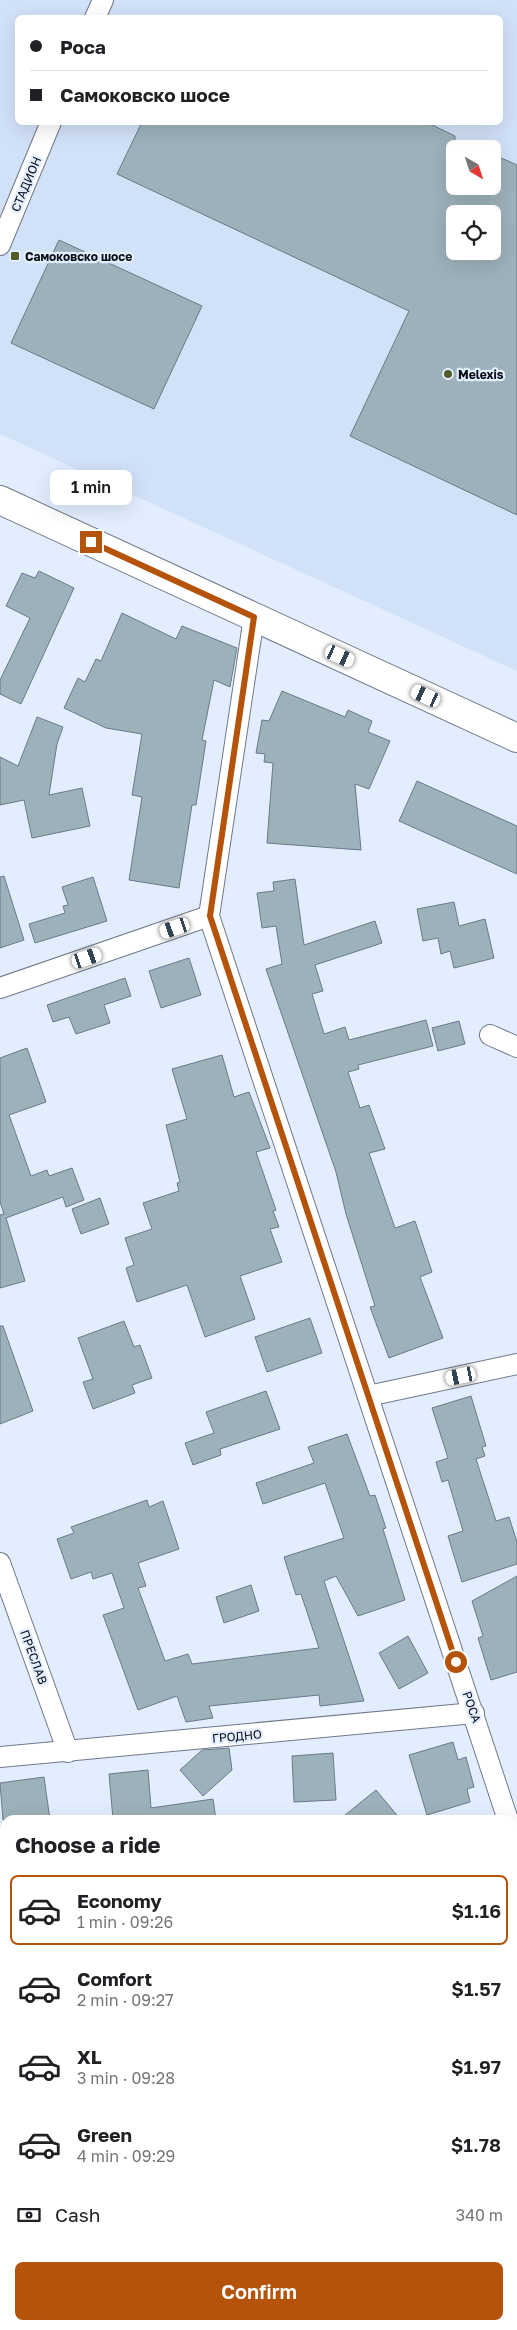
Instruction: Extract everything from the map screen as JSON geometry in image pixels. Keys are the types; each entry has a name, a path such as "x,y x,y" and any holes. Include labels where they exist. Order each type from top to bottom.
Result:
{"main road":[{"path":"0,500 517,738"}],"street":[{"path":"96,15 102,0"},
{"name":"СТАДИОН","path":"0,245 51,125"},
{"name":"РОСА","path":"254,617 210,916 506,1815"},
{"path":"0,988 210,916"},
{"path":"490,1035 517,1047"},
{"path":"368,1396 517,1364"},
{"name":"ПРЕСЛАВ","path":"0,1563 68,1752"},
{"name":"ГРОДНО","path":"0,1757 474,1714"}],"shaded area":[{"path":"0,0 517,0 517,671 0,434"}],"building":[{"name":"Мelexis","path":"141,125 432,125 455,136 455,140 446,140 446,195 501,195 501,158 517,165 517,515 350,436 409,311 117,174"},
{"path":"59,240 202,306 154,409 11,343"},
{"path":"39,571 74,588 21,704 0,694 0,680 30,618 6,606 22,573 35,578"},
{"path":"122,613 176,639 182,626 237,648 230,687 214,680 202,740 206,741 196,805 192,805 179,888 129,880 142,797 132,795 142,734 106,728 64,708 78,678 85,682 96,659 101,661"},
{"path":"282,691 345,717 348,710 372,721 368,732 390,741 369,789 355,784 361,850 267,843 273,763 264,762 265,754 256,753 262,720 269,721"},
{"path":"37,717 63,727 57,744 49,795 82,788 90,826 32,838 24,800 0,805 0,757 18,766"},
{"path":"417,781 517,826 517,874 399,821"},
{"path":"4,876 24,940 0,948 0,877"},
{"path":"93,877 107,921 35,943 29,924 65,913 63,906 68,905 62,887"},
{"path":"295,879 304,945 375,921 382,943 315,965 323,991 312,994 324,1034 345,1027 349,1040 426,1020 433,1046 358,1065 359,1069 348,1072 360,1108 369,1105 385,1149 369,1153 395,1228 415,1221 432,1272 420,1277 443,1338 389,1358 370,1307 375,1306 346,1214 336,1172 266,969 282,964 276,926 262,928 257,893 274,891 273,882"},
{"path":"454,902 459,926 485,919 494,958 454,968 450,951 441,954 438,938 423,941 417,909"},
{"path":"189,958 201,995 161,1008 149,971"},
{"path":"125,978 131,996 104,1005 110,1023 76,1034 69,1017 53,1022 47,1005"},
{"path":"459,1021 465,1044 438,1051 432,1028"},
{"path":"27,1048 46,1102 9,1115 31,1176 47,1170 49,1176 72,1168 84,1200 66,1207 63,1197 6,1218 25,1281 0,1288 0,1215 4,1214 0,1202 0,1058"},
{"path":"222,1055 234,1097 249,1092 270,1148 256,1152 276,1210 273,1211 279,1227 270,1229 282,1262 240,1276 255,1319 205,1337 187,1285 137,1302 126,1268 134,1265 125,1238 152,1229 143,1203 179,1191 177,1183 180,1182 166,1125 187,1119 172,1069"},
{"path":"100,1198 109,1224 81,1234 72,1209"},
{"path":"310,1318 322,1353 267,1372 255,1337"},
{"path":"124,1321 134,1347 140,1345 152,1378 132,1385 135,1393 93,1409 83,1382 93,1379 78,1338"},
{"path":"0,1326 3,1326 33,1411 0,1424"},
{"path":"266,1391 280,1429 220,1449 221,1455 193,1465 185,1443 214,1433 206,1412"},
{"path":"471,1396 486,1446 482,1447 485,1456 476,1459 496,1521 509,1517 517,1542 517,1564 462,1582 448,1536 463,1531 448,1480 442,1482 436,1462 448,1458 432,1408"},
{"path":"347,1434 370,1496 375,1495 386,1528 383,1529 405,1600 358,1616 336,1576 324,1581 364,1701 320,1706 319,1695 209,1706 213,1718 186,1722 177,1696 138,1710 103,1615 124,1608 112,1573 93,1579 91,1572 71,1579 57,1539 74,1533 71,1527 147,1500 149,1507 163,1501 179,1549 138,1563 146,1586 138,1588 165,1661 188,1654 192,1664 319,1648 301,1594 296,1595 284,1557 344,1538 325,1483 263,1504 256,1483 314,1463 308,1447"},
{"path":"517,1576 517,1672 491,1680 478,1638 483,1636 472,1601"},
{"path":"251,1585 259,1611 224,1623 216,1597"},
{"path":"408,1636 428,1673 399,1689 379,1653"},
{"path":"453,1742 458,1760 466,1757 474,1787 467,1789 470,1802 427,1815 409,1755"},
{"path":"229,1748 232,1770 203,1796 180,1770 202,1750"},
{"path":"333,1753 336,1800 294,1802 292,1756"},
{"path":"148,1770 151,1808 213,1799 215,1815 113,1815 109,1774"},
{"path":"44,1777 49,1815 3,1815 0,1783"},
{"path":"376,1790 397,1815 345,1815"}],"place":[{"name":"Самоковско шосе","path":"15,256"},
{"name":"Мelexis","path":"448,374"}],"route":[{"path":"91,542 254,617 210,916 415,1543 456,1662"}]}
